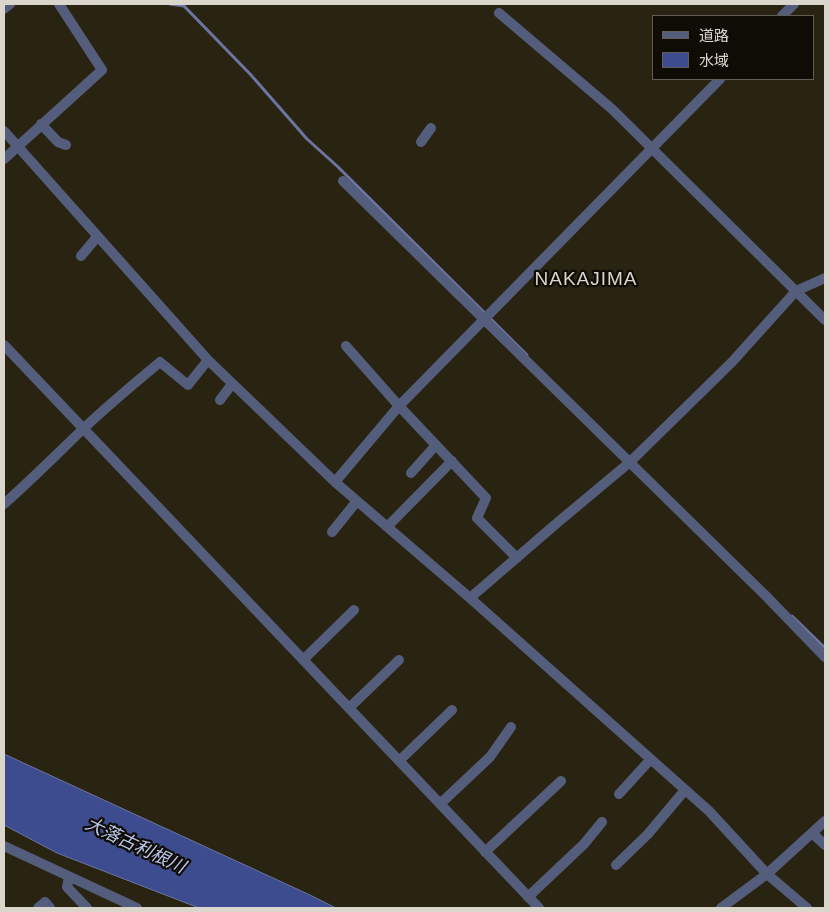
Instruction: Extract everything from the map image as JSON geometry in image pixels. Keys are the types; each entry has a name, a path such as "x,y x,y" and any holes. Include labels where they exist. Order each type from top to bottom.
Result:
{"street":[{"path":"4,9 10,4"},
{"path":"4,159 16,146 102,70 59,4"},
{"path":"783,15 794,4"},
{"path":"499,12 612,110 825,320"},
{"path":"335,482 399,406 719,80"},
{"path":"41,124 58,142 66,146"},
{"path":"421,142 431,128"},
{"path":"4,131 97,237 232,384 335,482 470,598 685,790 708,811 767,874 807,908"},
{"path":"343,181 766,596 825,657"},
{"path":"81,256 97,237"},
{"path":"470,598 630,462 732,362 796,291 825,278"},
{"path":"4,344 539,908"},
{"path":"346,346 399,406 486,498 477,518 517,558"},
{"path":"4,504 83,428 160,362 188,384 208,360"},
{"path":"220,400 232,384"},
{"path":"410,473 436,445"},
{"path":"387,527 452,462"},
{"path":"332,532 357,501"},
{"path":"303,660 354,610"},
{"path":"349,708 399,660"},
{"path":"399,761 452,710"},
{"path":"440,804 490,757 511,727"},
{"path":"618,794 650,760"},
{"path":"486,852 561,781"},
{"path":"616,865 648,834 685,790"},
{"path":"721,908 767,874 825,821"},
{"path":"528,897 584,844 602,822"},
{"path":"812,833 825,845"},
{"path":"4,846 137,908"},
{"path":"69,877 67,887 86,908"},
{"path":"38,908 44,902 50,908"}],"water":[{"name":"大落古利根川","path":"4,754 336,908 199,908 57,853 4,825"}],"waterway":[{"path":"170,4 184,6 251,75 307,139 337,166 527,355"},
{"path":"792,616 825,648"}],"district":[{"name":"NAKAJIMA","path":"586,280"}]}
